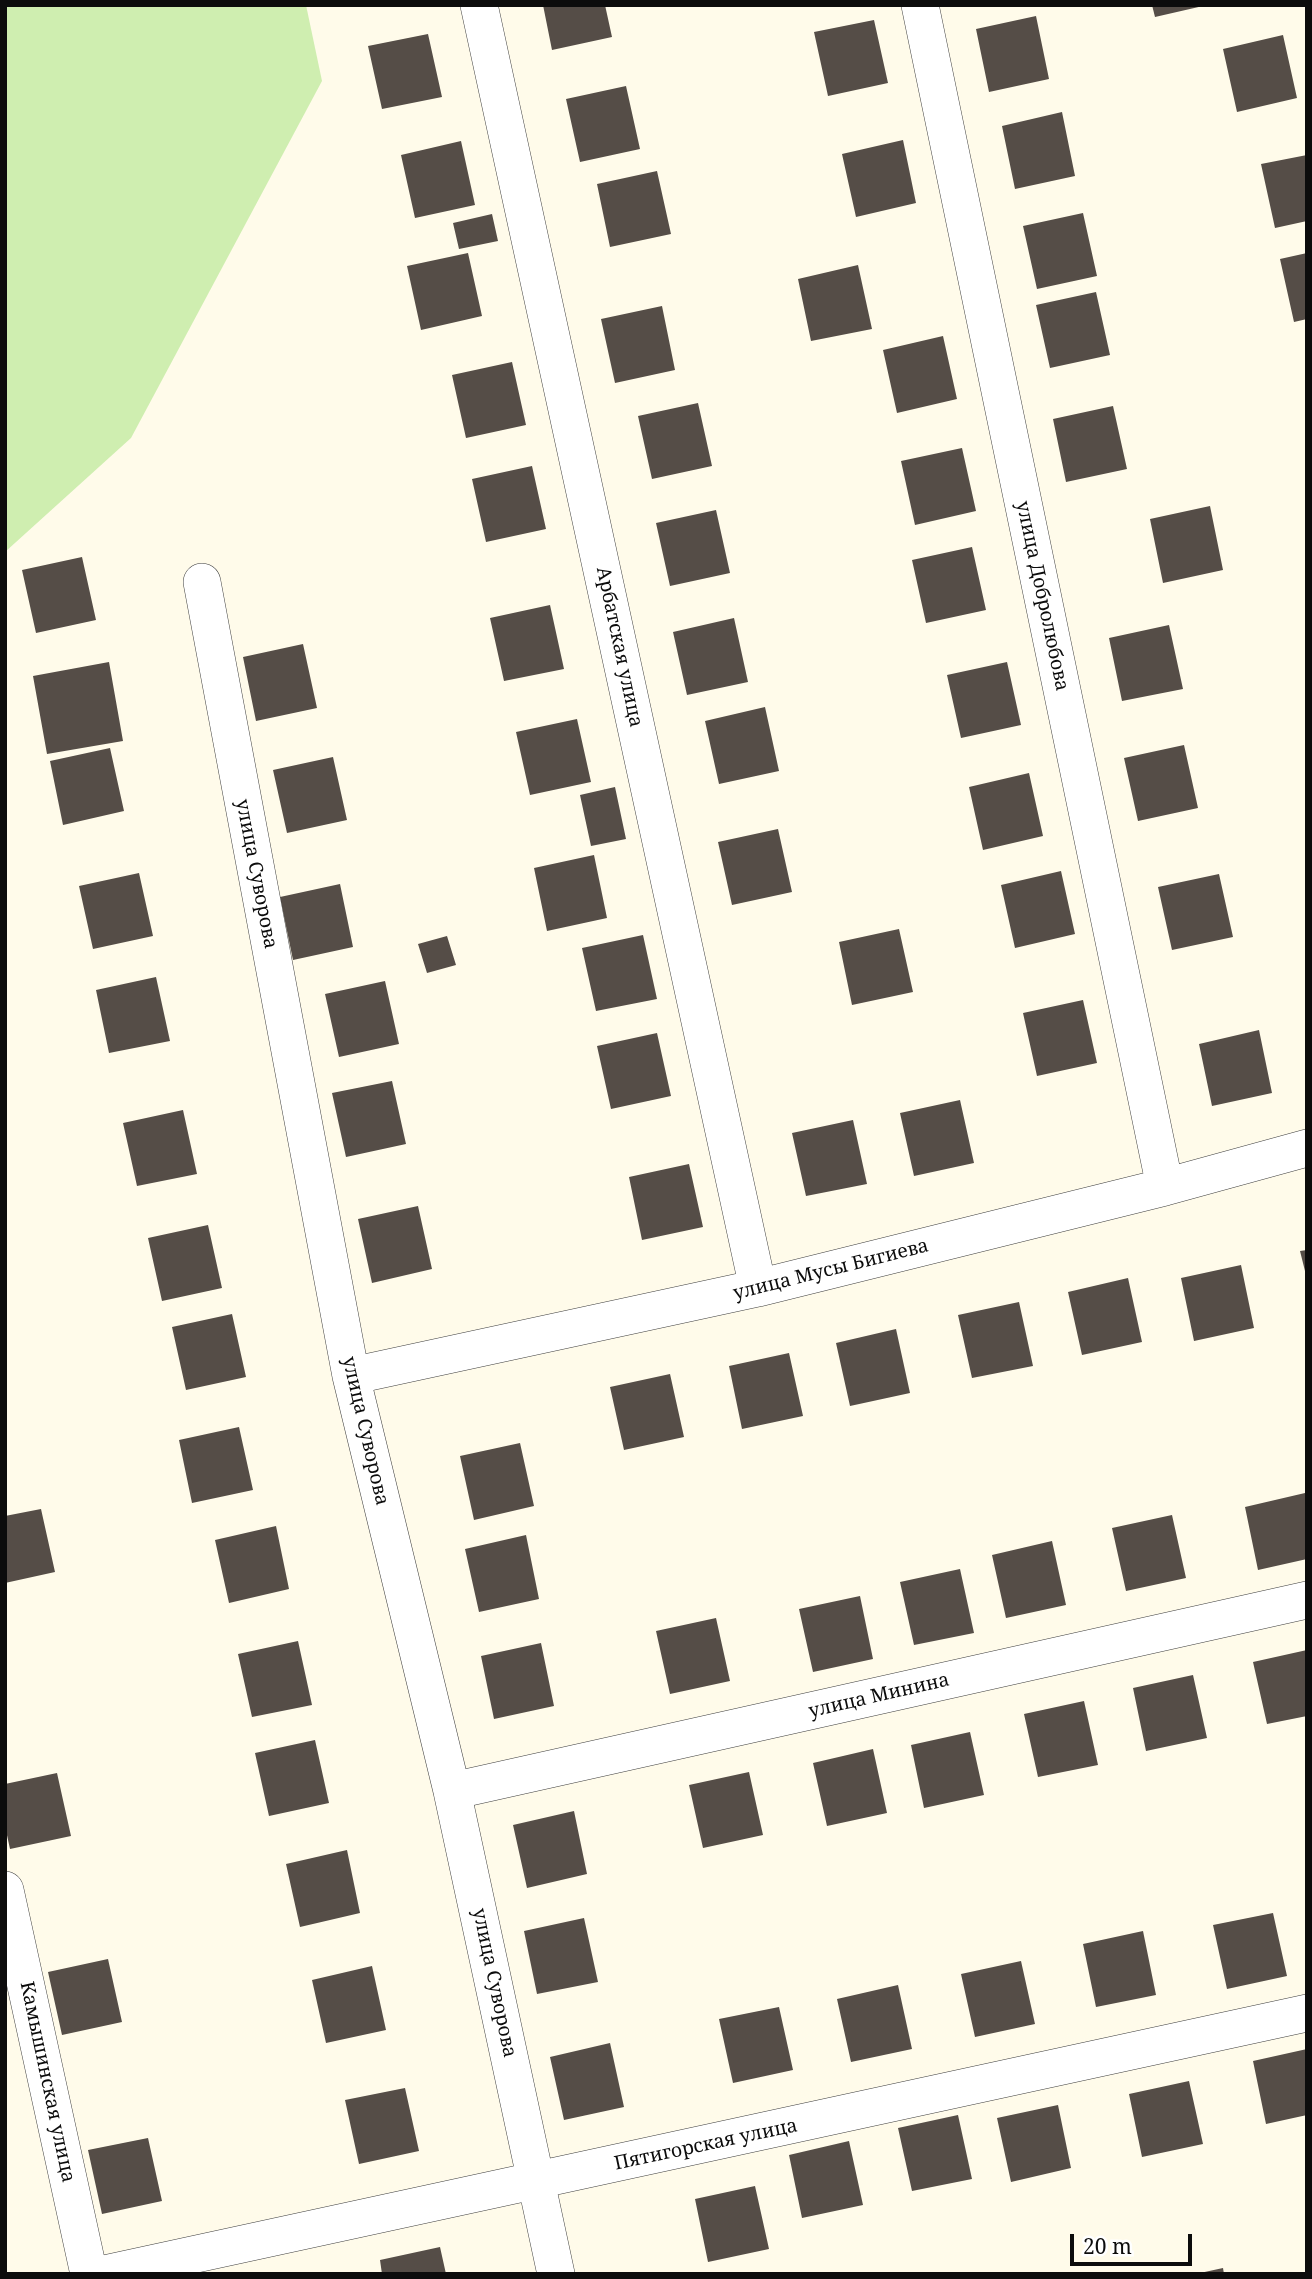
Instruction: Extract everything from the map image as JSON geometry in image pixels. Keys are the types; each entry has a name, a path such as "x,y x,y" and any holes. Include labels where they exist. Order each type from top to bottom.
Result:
{"street":[{"name":"Арбатская улица","path":"479,5 758,1288"},
{"name":"улица Добролюбова","path":"920,5 1164,1187"},
{"name":"улица Суворова","path":"202,582 351,1376 452,1791 556,2274"},
{"name":"улица Мусы Бигиева","path":"351,1376 758,1288 1307,1149"},
{"name":"улица Минина","path":"452,1791 1307,1600"},
{"name":"Камышинская улица","path":"5,1890 89,2274"},
{"name":"Пятигорская улица","path":"104,2274 1307,2013"}],"green space":[{"path":"5,5 306,5 322,81 131,438 5,552"}],"building":[{"path":"543,5 605,5 612,37 552,50"},
{"path":"1152,5 1203,5 1203,6 1155,17"},
{"path":"1036,16 1049,79 989,92 976,29"},
{"path":"874,20 888,83 828,96 814,32"},
{"path":"428,34 442,97 382,109 368,46"},
{"path":"1283,35 1297,98 1237,112 1223,49"},
{"path":"626,86 640,149 580,162 566,99"},
{"path":"1062,112 1075,176 1015,189 1002,126"},
{"path":"903,140 916,203 856,217 842,154"},
{"path":"461,141 475,205 415,218 401,155"},
{"path":"1307,155 1307,221 1275,228 1261,164"},
{"path":"657,171 671,234 610,247 597,184"},
{"path":"1083,213 1097,276 1037,289 1023,226"},
{"path":"492,214 498,241 459,249 453,223"},
{"path":"468,253 482,316 421,330 407,266"},
{"path":"1307,253 1307,319 1294,322 1280,259"},
{"path":"858,265 872,329 811,341 798,279"},
{"path":"1096,292 1110,355 1050,368 1036,305"},
{"path":"662,306 675,370 615,383 601,319"},
{"path":"943,336 957,399 897,413 883,350"},
{"path":"512,362 526,425 466,438 452,375"},
{"path":"698,403 712,466 652,479 638,416"},
{"path":"1113,406 1127,469 1066,482 1053,419"},
{"path":"962,448 976,511 915,525 901,461"},
{"path":"532,466 546,529 486,542 472,479"},
{"path":"1210,506 1223,570 1163,583 1150,519"},
{"path":"716,510 730,573 670,586 656,523"},
{"path":"972,547 986,610 926,623 912,560"},
{"path":"82,557 96,620 36,633 22,570"},
{"path":"550,605 564,669 504,681 490,618"},
{"path":"734,618 748,682 687,695 673,632"},
{"path":"1169,625 1183,689 1122,701 1109,638"},
{"path":"303,644 317,708 256,721 243,657"},
{"path":"109,662 123,741 47,754 33,676"},
{"path":"1007,662 1021,725 961,738 947,675"},
{"path":"765,707 779,771 719,784 705,721"},
{"path":"577,719 591,782 530,795 516,732"},
{"path":"1184,745 1198,808 1138,821 1124,758"},
{"path":"110,748 124,811 63,825 50,761"},
{"path":"333,757 347,820 287,833 273,770"},
{"path":"1029,773 1043,836 983,850 969,787"},
{"path":"615,787 626,839 591,846 580,795"},
{"path":"778,829 792,892 732,905 718,842"},
{"path":"594,855 607,918 547,931 534,868"},
{"path":"1061,871 1075,934 1015,948 1001,885"},
{"path":"139,873 153,936 93,949 79,886"},
{"path":"1219,874 1233,937 1172,950 1158,887"},
{"path":"340,884 353,947 293,960 280,897"},
{"path":"899,929 913,992 852,1005 839,942"},
{"path":"643,935 657,999 596,1011 582,948"},
{"path":"447,936 456,965 427,973 418,944"},
{"path":"156,977 170,1041 109,1053 96,990"},
{"path":"385,981 399,1044 339,1057 325,994"},
{"path":"1083,1000 1097,1063 1037,1076 1023,1013"},
{"path":"1259,1030 1272,1093 1212,1106 1199,1044"},
{"path":"657,1033 671,1096 611,1109 597,1046"},
{"path":"392,1081 406,1144 346,1157 332,1093"},
{"path":"960,1100 974,1163 914,1176 900,1113"},
{"path":"183,1110 197,1174 137,1186 123,1123"},
{"path":"853,1120 867,1184 806,1196 792,1133"},
{"path":"689,1164 703,1227 642,1240 629,1177"},
{"path":"418,1206 432,1269 372,1283 358,1219"},
{"path":"208,1225 222,1288 162,1301 148,1238"},
{"path":"1307,1250 1307,1275 1306,1275 1300,1251"},
{"path":"1241,1265 1254,1328 1194,1341 1181,1278"},
{"path":"1128,1278 1142,1342 1082,1355 1068,1292"},
{"path":"1019,1302 1033,1366 972,1378 958,1315"},
{"path":"232,1314 246,1377 186,1390 172,1327"},
{"path":"896,1329 910,1393 850,1406 836,1343"},
{"path":"789,1353 803,1416 742,1429 729,1366"},
{"path":"670,1374 684,1437 624,1450 610,1387"},
{"path":"239,1427 253,1490 192,1503 179,1440"},
{"path":"520,1443 534,1506 474,1520 460,1456"},
{"path":"1305,1493 1307,1559 1258,1570 1245,1507"},
{"path":"41,1509 55,1572 5,1583 5,1516"},
{"path":"1172,1515 1186,1578 1126,1591 1112,1528"},
{"path":"276,1526 289,1589 229,1603 215,1540"},
{"path":"526,1535 539,1599 479,1612 465,1549"},
{"path":"1052,1541 1066,1605 1006,1618 992,1555"},
{"path":"960,1569 974,1633 914,1645 900,1582"},
{"path":"860,1596 873,1659 813,1672 799,1609"},
{"path":"716,1618 730,1681 670,1694 656,1631"},
{"path":"298,1641 312,1705 252,1717 238,1654"},
{"path":"541,1643 554,1706 494,1719 481,1656"},
{"path":"1307,1650 1307,1716 1267,1724 1253,1662"},
{"path":"1193,1675 1207,1738 1146,1751 1133,1688"},
{"path":"1084,1701 1098,1765 1038,1777 1024,1714"},
{"path":"970,1732 984,1795 924,1808 911,1745"},
{"path":"315,1740 329,1803 269,1816 255,1753"},
{"path":"873,1749 887,1813 827,1826 813,1763"},
{"path":"749,1772 763,1835 703,1848 689,1785"},
{"path":"57,1773 71,1836 10,1849 5,1826 5,1784"},
{"path":"574,1811 587,1874 527,1888 513,1825"},
{"path":"347,1850 360,1913 300,1927 286,1864"},
{"path":"1273,1913 1287,1976 1227,1989 1213,1925"},
{"path":"584,1918 598,1982 537,1994 524,1931"},
{"path":"1143,1931 1156,1995 1096,2007 1083,1944"},
{"path":"108,1959 122,2022 62,2035 48,1972"},
{"path":"1021,1961 1035,2024 975,2037 961,1974"},
{"path":"372,1966 386,2030 326,2043 312,1980"},
{"path":"898,1985 912,2049 851,2062 837,1999"},
{"path":"779,2007 793,2070 733,2083 719,2019"},
{"path":"610,2043 624,2107 564,2120 550,2057"},
{"path":"1307,2049 1307,2115 1266,2124 1253,2061"},
{"path":"1189,2081 1203,2144 1142,2157 1129,2094"},
{"path":"405,2088 419,2151 359,2164 345,2100"},
{"path":"1058,2105 1071,2168 1011,2182 997,2118"},
{"path":"958,2115 972,2179 912,2191 898,2128"},
{"path":"148,2138 162,2201 102,2214 88,2150"},
{"path":"849,2141 863,2205 802,2218 789,2155"},
{"path":"755,2186 769,2249 708,2262 695,2199"},
{"path":"440,2247 446,2274 382,2274 380,2260"},
{"path":"1223,2268 1224,2274 1200,2274 1200,2273"}]}
